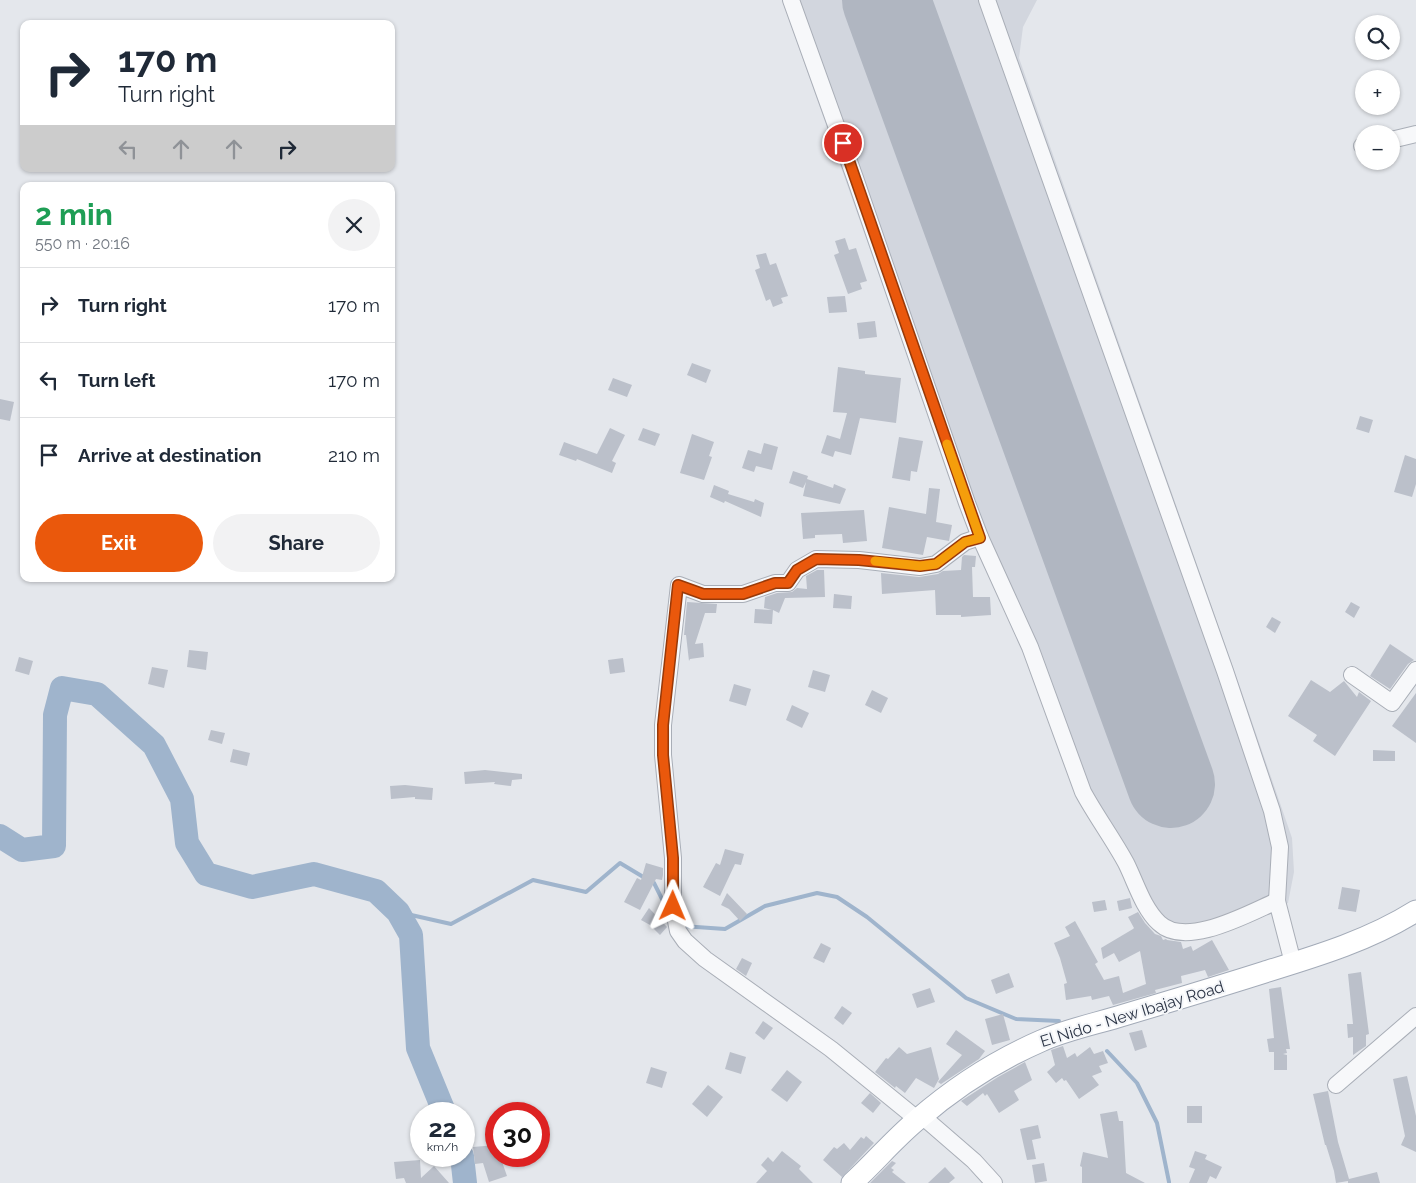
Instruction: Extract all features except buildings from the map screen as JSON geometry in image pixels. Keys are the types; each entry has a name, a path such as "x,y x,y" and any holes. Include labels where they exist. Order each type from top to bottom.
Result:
{"main road":[{"name":"El Nido - New Ibajay Road","path":"852,1183 920,1118 944,1098 976,1075 1009,1056 1043,1040 1293,963 1357,941 1416,912"}],"street":[{"path":"791,0 980,538 1030,646 1083,792 1093,811 1125,862 1149,910 1160,924 1168,929 1205,931 1277,901"},
{"path":"987,0 1222,662 1272,812 1280,847 1277,901 1293,963"},
{"path":"1400,138 1416,134"},
{"path":"980,538 965,542 936,564 920,566 859,560 816,559 797,570 788,583 775,583 743,594 703,594 678,585 663,725 663,755 673,858 673,906 677,926 685,941 705,959 831,1048 974,1162 994,1183"},
{"path":"1352,675 1392,703 1416,670"},
{"path":"1336,1085 1416,1016"}],"shaded area":[{"path":"782,0 1037,0 1023,27 1019,58 1292,838 1294,872 1288,903 1209,938 1166,936 1149,920 956,493"}],"waterway":[{"path":"0,836 22,850 54,846 55,715 62,688 97,694 154,745 182,799 187,843 206,874 252,887 314,874 376,891 398,912 411,935 418,1048 440,1102"},
{"path":"398,912 451,924 533,880 586,892 620,863 645,878"},
{"path":"651,881 654,883 666,907"},
{"path":"682,926 725,929 765,906 817,893 837,897 867,917 966,998 1016,1019 1059,1021"},
{"path":"1107,1051 1137,1083 1157,1123 1169,1182"},
{"path":"463,1167 465,1183"}],"runway":[{"path":"886,0 1171,784"}],"slow traffic":[{"path":"875,561 920,566 936,564 965,542 980,538 947,444"}],"route":[{"path":"673,906 673,858 663,755 663,725 678,585 703,594 743,594 775,583 788,583 797,570 816,559 859,560 920,566 936,564 965,542 980,538 843,143"}]}
